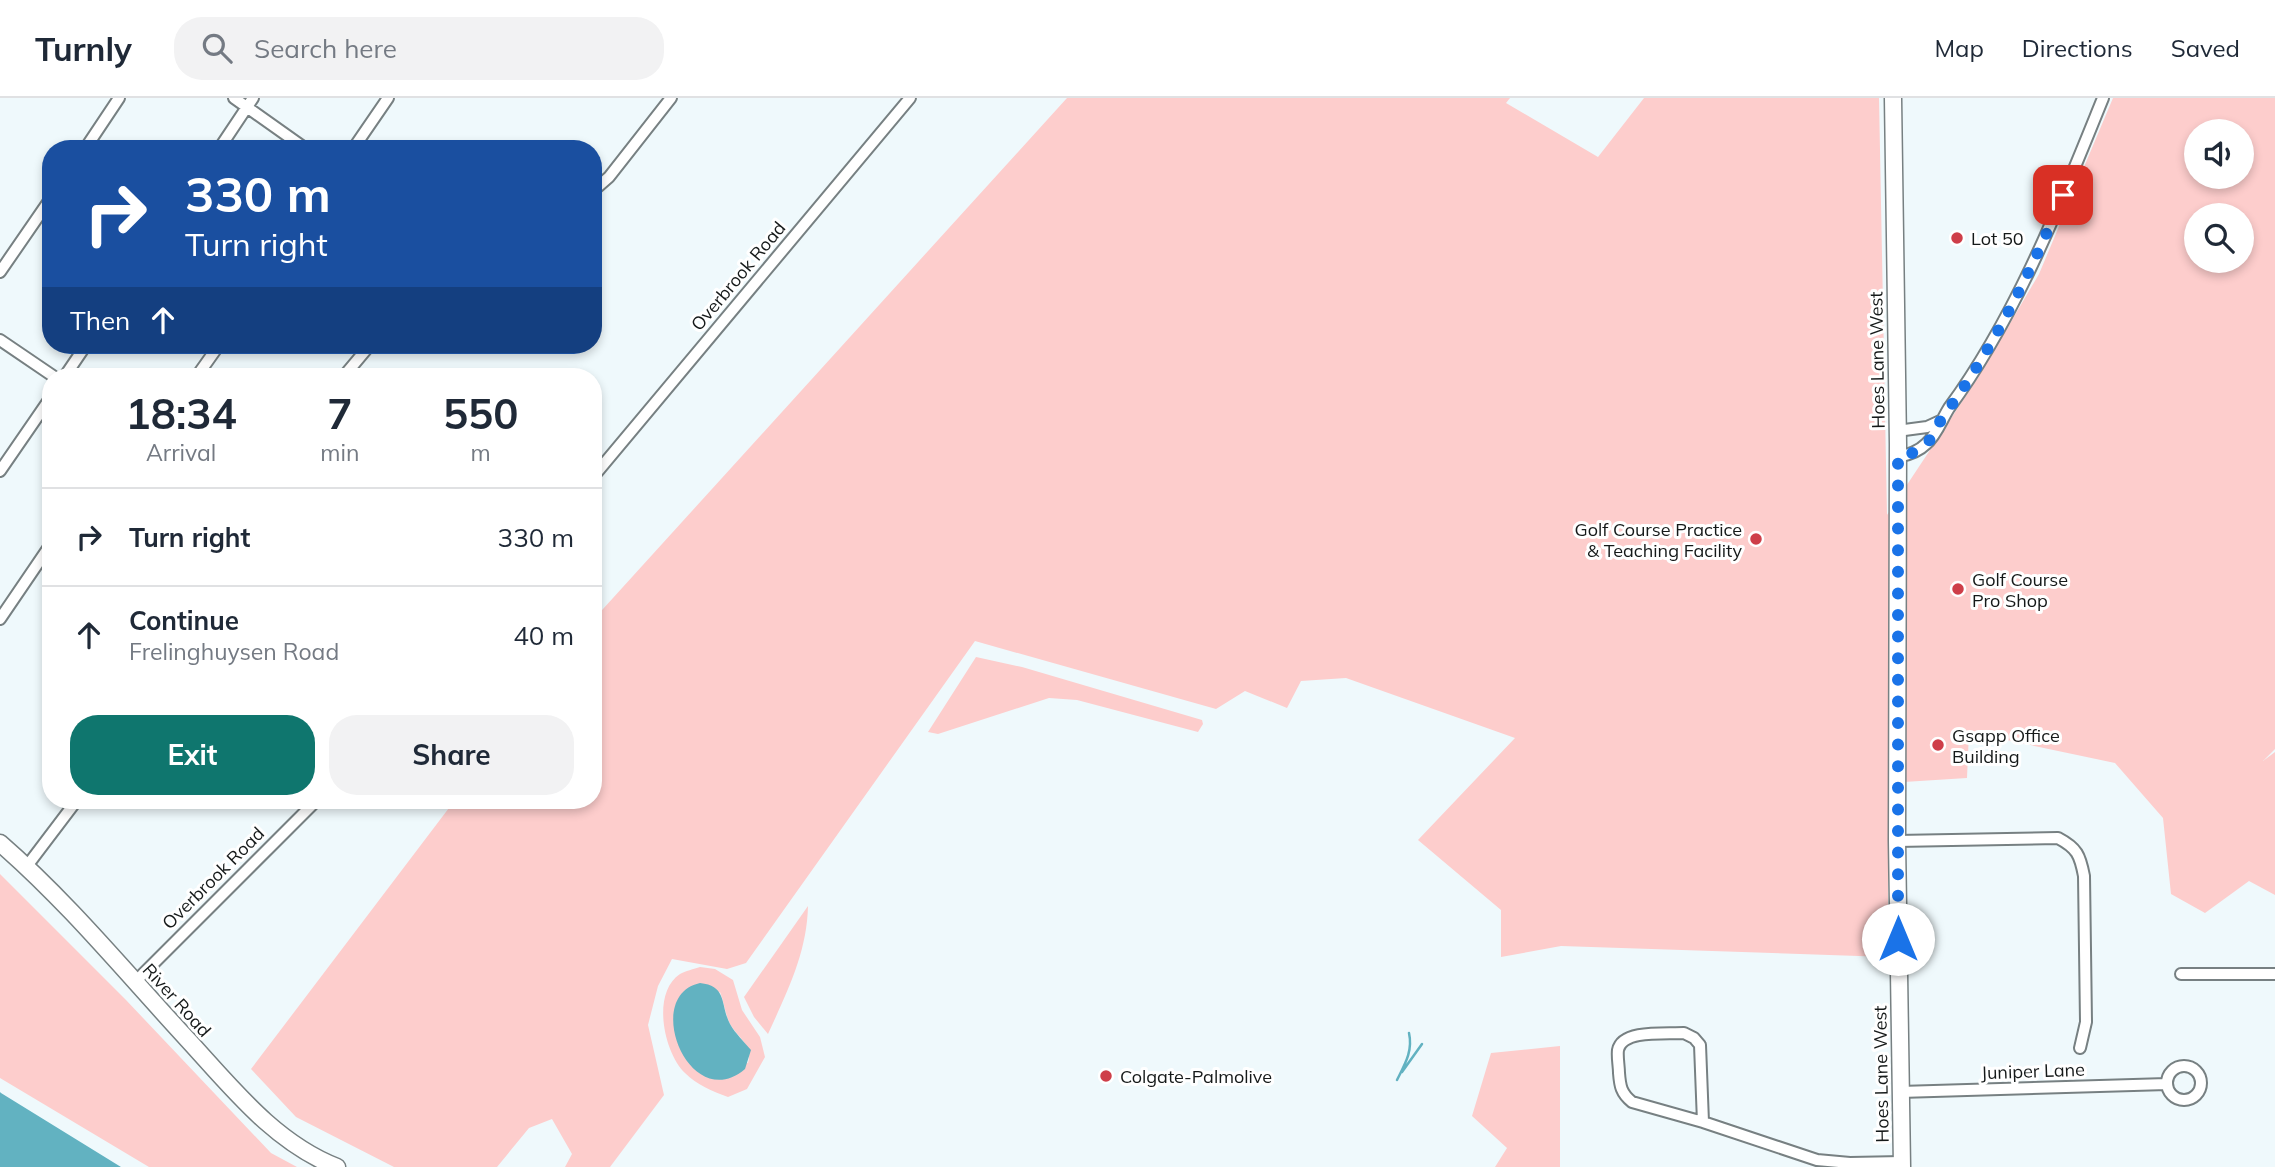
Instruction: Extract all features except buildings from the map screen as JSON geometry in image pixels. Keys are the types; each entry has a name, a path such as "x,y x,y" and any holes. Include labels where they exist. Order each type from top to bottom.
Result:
{"street":[{"path":"91,140 120,98"},
{"path":"234,98 250,103 295,140"},
{"path":"359,140 388,98"},
{"path":"602,183 671,98"},
{"name":"Overbrook Road","path":"602,466 910,98"},
{"name":"Hoes Lane West","path":"1893,98 1902,1165"},
{"path":"1898,457 1912,454 1928,443 1940,421 1965,387 2030,274 2103,98"},
{"path":"225,140 250,103"},
{"path":"0,272 42,211"},
{"path":"0,340 42,369"},
{"path":"0,471 42,410"},
{"path":"1897,431 1927,427 1940,421"},
{"path":"0,619 42,557"},
{"path":"27,866 70,809"},
{"name":"Overbrook Road","path":"135,982 308,809"},
{"path":"1898,841 2058,838 2070,845 2081,858 2084,876 2086,1022 2080,1048"},
{"name":"River Road","path":"0,843 27,866 252,1110 299,1147 337,1167"},
{"path":"2181,974 2275,974"},
{"path":"1703,1122 1700,1045 1684,1033 1633,1035 1625,1039 1617,1052 1620,1088 1632,1102 1703,1122 1817,1160 1902,1165"},
{"name":"Juniper Lane","path":"1900,1092 2167,1084"}],"shaded area":[{"path":"1067,98 1510,98 1506,103 1598,157 1644,98 1879,98 1887,515 1979,376 2039,274 2113,98 2275,98 2275,749 2263,761 2275,752 2275,895 2249,881 2205,913 2171,894 2163,818 2115,763 1969,732 1967,778 1888,783 1888,957 1561,946 1501,957 1501,910 1418,840 1515,738 1346,678 1301,681 1287,708 1245,691 1216,709 975,641 746,963 727,969 672,959 658,986 648,1025 664,1095 610,1167 565,1167 572,1154 552,1119 529,1128 497,1167 394,1167 296,1117 251,1069 448,809 602,809 602,610"},
{"path":"976,657 1022,667 1202,720 1203,724 1198,732 1077,700 1049,698 938,734 928,732"},
{"path":"0,874 126,1000 271,1153 297,1167 149,1167 0,1078"},
{"path":"808,906 800,956 768,1034 754,1017 744,997"},
{"path":"700,967 715,969 733,980 742,1010 760,1037 765,1057 747,1089 728,1097 700,1084 685,1073 671,1052 667,1038 663,1008 671,983 680,974","holes":["720,992 730,1024 747,1046 748,1063 675,1035"]},
{"path":"1560,1046 1560,1167 1495,1167 1507,1148 1472,1116 1491,1053"}],"water":[{"path":"700,983 719,992 730,1024 751,1050 745,1069 725,1079 706,1077 691,1066 680,1048 674,1028 674,1009 683,992"},
{"path":"1,1093 121,1167 0,1167"}],"waterway":[{"path":"1397,1080 1409,1052 1409,1033"},
{"path":"1402,1072 1422,1044"}],"place":[{"name":"Lot 50","path":"1957,238"},
{"name":"Golf Course Practice & Teaching Facility","path":"1756,539"},
{"name":"Golf Course Pro Shop","path":"1958,589"},
{"name":"Gsapp Office Building","path":"1938,745"},
{"name":"Colgate-Palmolive","path":"1106,1076"}],"route":[{"path":"1898,939 1898,457 1912,454 1928,443 1940,421 1965,387 2030,274 2063,195"}]}
